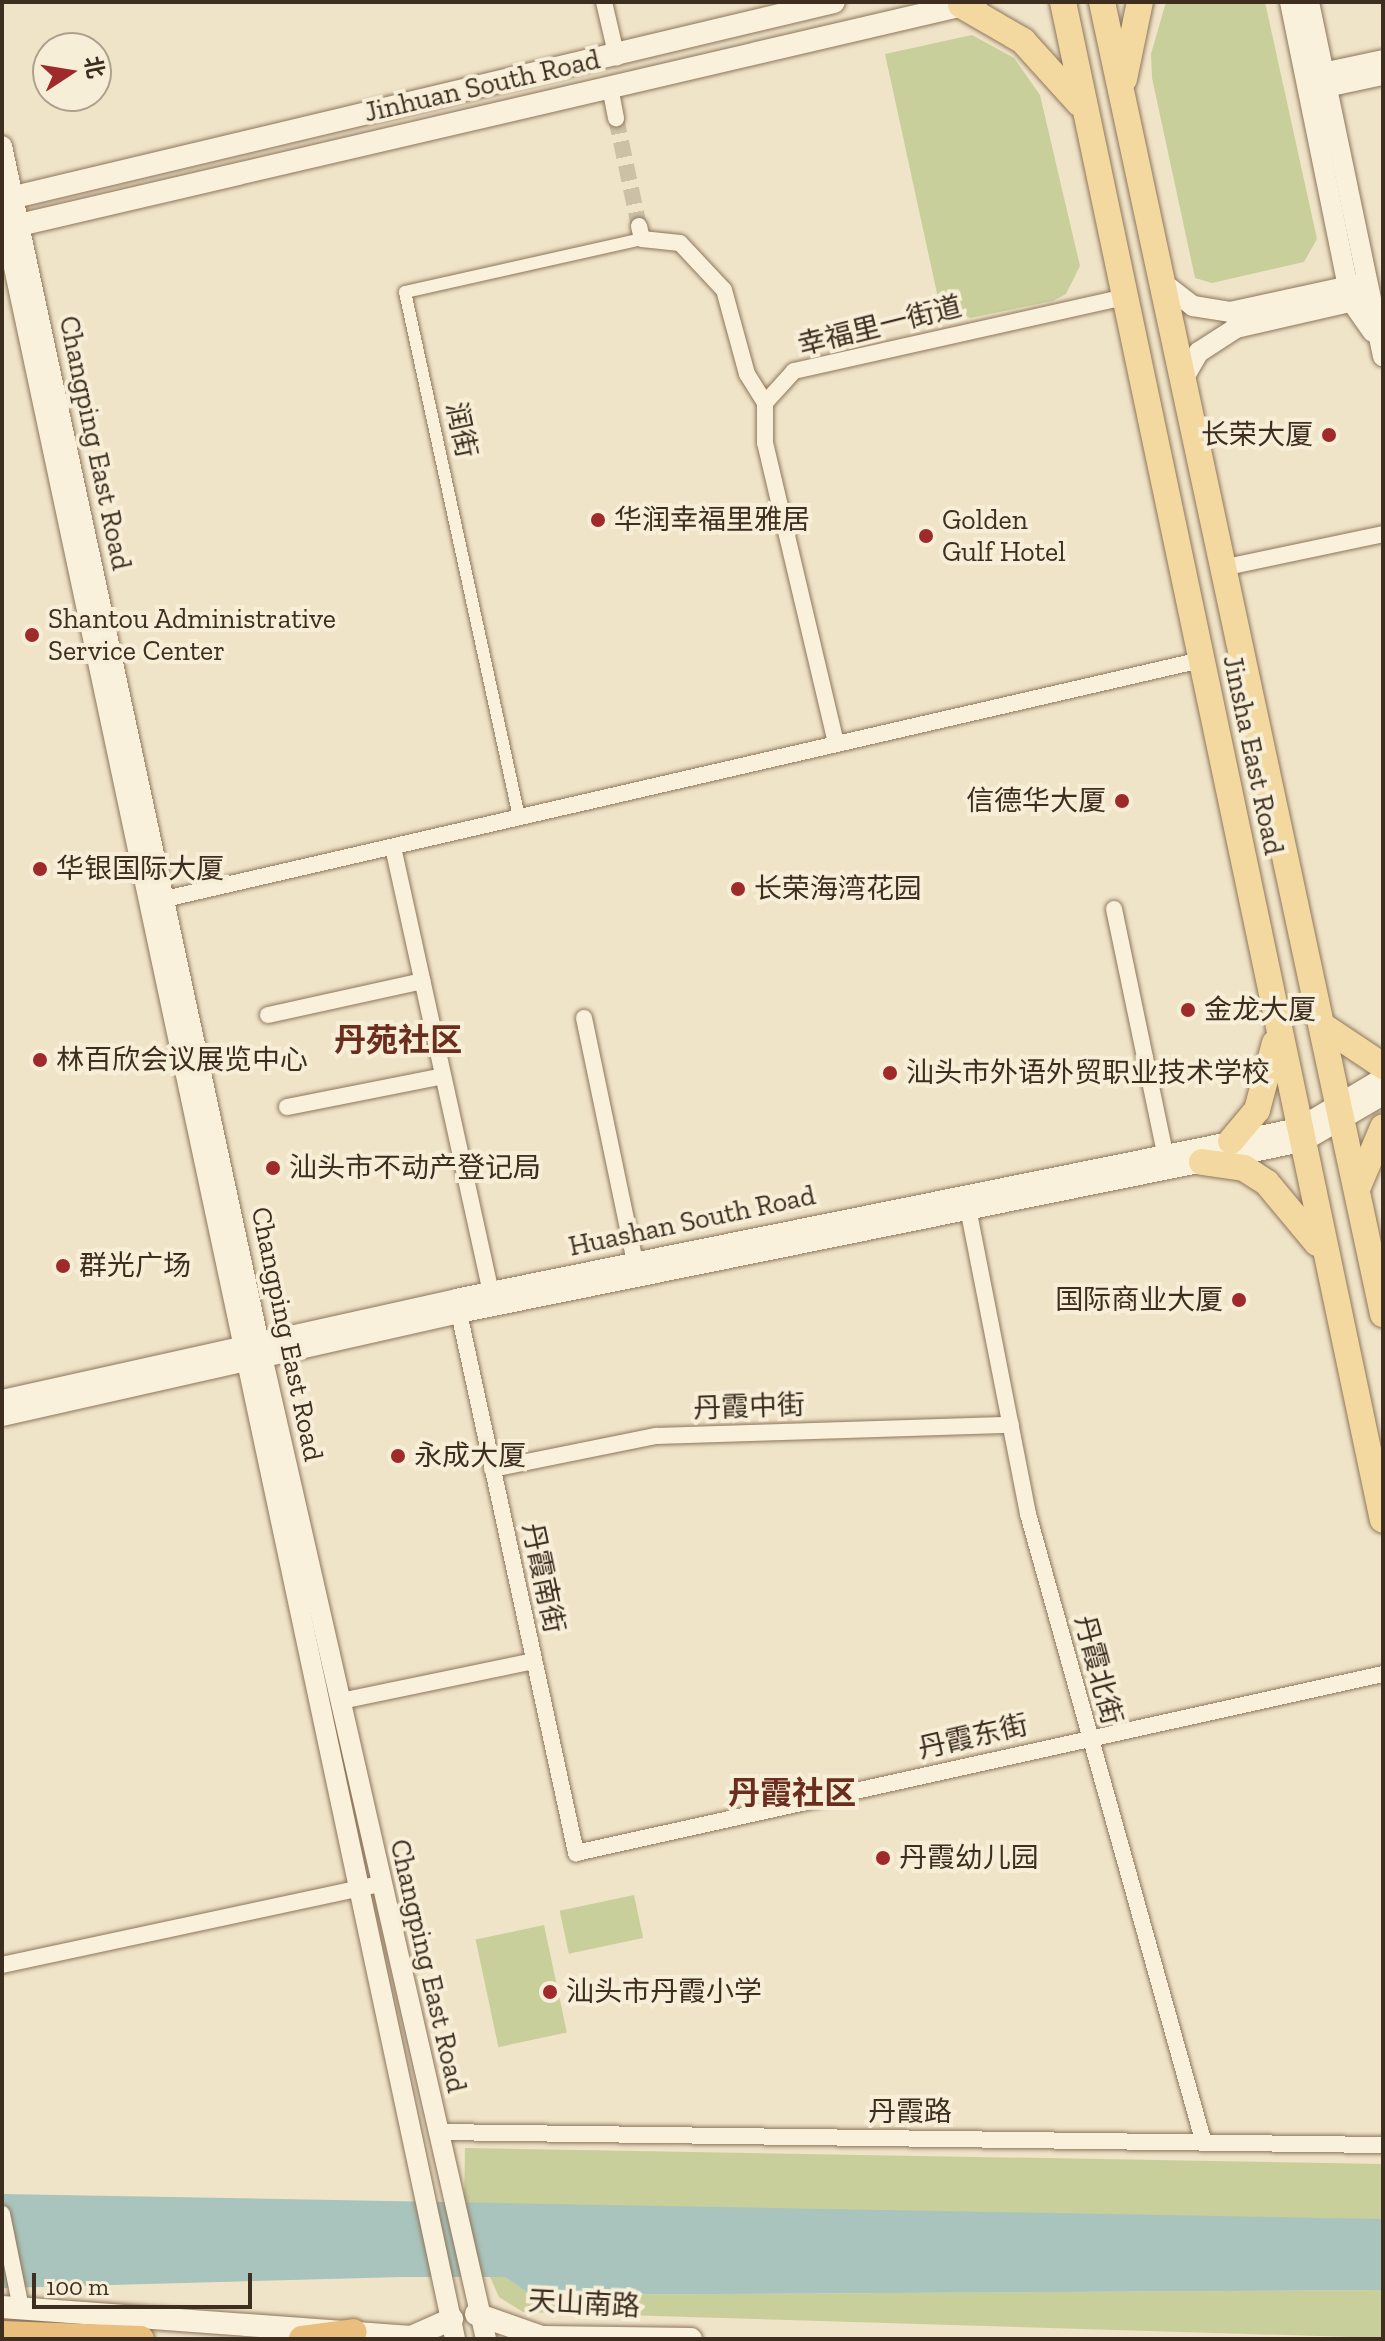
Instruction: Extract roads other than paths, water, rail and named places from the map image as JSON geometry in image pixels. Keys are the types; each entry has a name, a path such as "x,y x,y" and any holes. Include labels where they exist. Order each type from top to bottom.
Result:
{"highway":[{"path":"302,2339 354,2332"},
{"path":"2,2334 141,2339"}],"main road":[{"name":"Jinhuan South Road","path":"8,215 834,2"},
{"name":"Jinsha East Road","path":"1063,2 1383,1520"},
{"name":"Jinsha East Road","path":"1102,2 1159,280 1326,1028 1383,1314"},
{"path":"1122,94 1140,2"},
{"name":"Jinhuan South Road","path":"8,215 610,87 968,4"},
{"path":"968,4 1023,41 1086,112"},
{"path":"1231,1141 1268,1080 1277,1023"},
{"path":"1326,1028 1383,1066"},
{"path":"1357,1189 1383,1127"},
{"path":"1202,1162 1244,1168 1267,1183 1312,1233 1329,1266"},
{"path":"14,2304 411,2337 454,2329"},
{"name":"天山南路","path":"476,2314 542,2337 691,2339"}],"street":[{"path":"604,2 617,58"},
{"path":"1290,2 1317,81"},
{"path":"1309,2 1317,81 1359,292 1382,347"},
{"path":"1317,81 1383,60"},
{"path":"1317,81 1383,75"},
{"path":"610,87 616,118"},
{"path":"2,146 8,215"},
{"name":"Changping East Road","path":"8,215 165,899 251,1353 341,1701 369,1886 437,2132 476,2314 486,2339"},
{"name":"Changping East Road","path":"8,215 251,1353 369,1886 454,2329"},
{"path":"641,232 680,243 724,290 747,374 765,403 765,443 836,743"},
{"name":"润街","path":"519,817 405,292 641,232"},
{"path":"1159,280 1193,306 1230,312 1359,292"},
{"path":"1182,381 1199,352 1236,328 1359,292"},
{"name":"幸福里一街道","path":"765,403 794,371 1125,297"},
{"path":"1222,568 1383,534"},
{"path":"165,899 1201,660"},
{"path":"393,847 491,1291"},
{"path":"1114,909 1165,1154"},
{"path":"268,1015 422,981"},
{"path":"584,1018 635,1262"},
{"path":"287,1107 443,1076"},
{"name":"Huashan South Road","path":"1342,1112 1383,1078"},
{"name":"Huashan South Road","path":"2,1400 459,1313 1202,1162 1300,1135 1342,1112 1383,1095"},
{"name":"Huashan South Road","path":"2,1416 491,1291 1231,1141 1300,1135"},
{"name":"丹霞北街","path":"968,1208 1011,1425 1090,1737 1203,2140"},
{"name":"丹霞南街","path":"459,1313 576,1853"},
{"name":"丹霞中街","path":"492,1469 656,1436 1011,1425"},
{"path":"341,1701 534,1661"},
{"name":"丹霞东街","path":"576,1853 1383,1674"},
{"path":"2,1965 369,1886"},
{"name":"丹霞路","path":"437,2132 1203,2140 1383,2145"},
{"path":"2,2214 14,2304"}],"water":[{"path":"2,2194 1383,2219 1383,2290 531,2295 505,2277 2,2288"}],"tunnel":[{"path":"616,118 639,226"}],"place":[{"name":"长荣大厦","path":"1329,435"},
{"name":"华润幸福里雅居","path":"598,520"},
{"name":"Golden Gulf Hotel","path":"926,536"},
{"name":"Shantou Administrative Service Center","path":"32,635"},
{"name":"信德华大厦","path":"1122,801"},
{"name":"华银国际大厦","path":"40,869"},
{"name":"长荣海湾花园","path":"738,889"},
{"name":"金龙大厦","path":"1188,1010"},
{"name":"林百欣会议展览中心","path":"40,1060"},
{"name":"汕头市外语外贸职业技术学校","path":"890,1073"},
{"name":"汕头市不动产登记局","path":"273,1168"},
{"name":"群光广场","path":"63,1266"},
{"name":"国际商业大厦","path":"1239,1300"},
{"name":"永成大厦","path":"398,1456"},
{"name":"丹霞幼儿园","path":"883,1858"},
{"name":"汕头市丹霞小学","path":"550,1992"}],"district":[{"name":"丹苑社区","path":"398,1040"},
{"name":"丹霞社区","path":"792,1793"}]}
